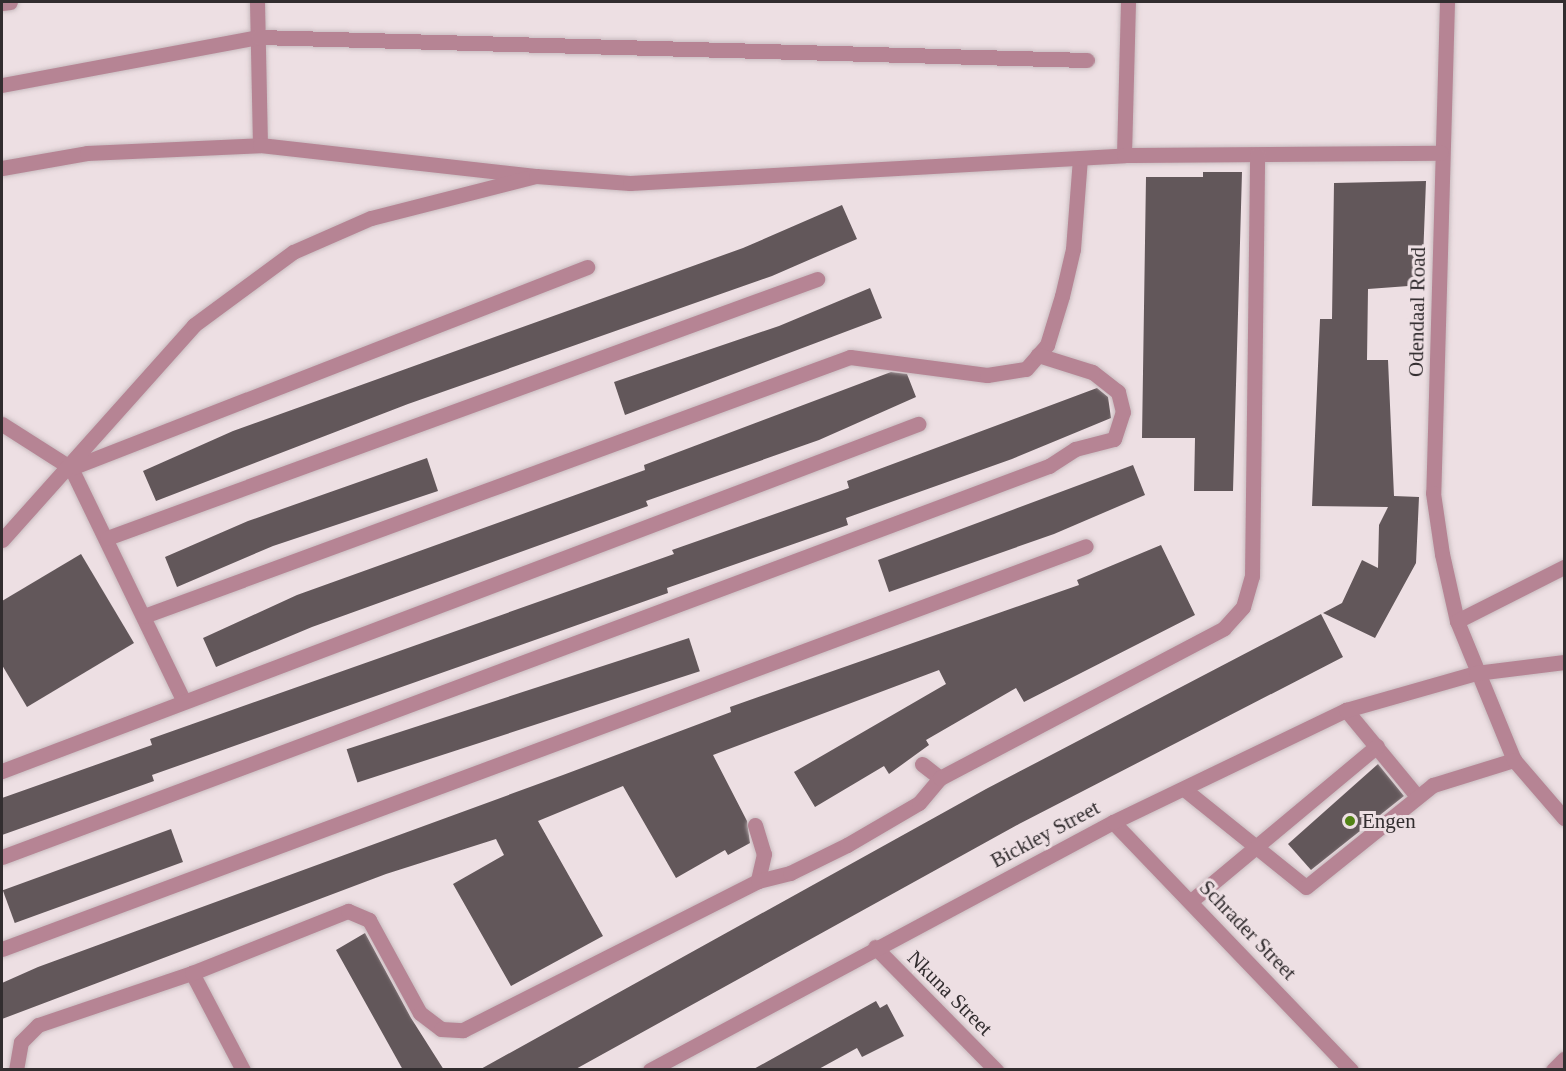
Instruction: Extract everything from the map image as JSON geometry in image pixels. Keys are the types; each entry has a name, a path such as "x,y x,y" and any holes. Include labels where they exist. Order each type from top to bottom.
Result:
{"street":[{"path":"2,3 10,2"},
{"path":"257,2 260,145"},
{"path":"1124,155 1128,2"},
{"name":"Odendaal Road","path":"1447,2 1441,153 1434,493 1457,621 1476,673 1514,760 1564,818"},
{"path":"2,85 258,37 1087,60"},
{"path":"2,168 87,153 260,145 536,176 630,183 716,180 1124,155 1441,153"},
{"path":"16,1070 21,1041 38,1025 192,973 332,915 361,914 420,1013 441,1029 463,1030 758,881 790,873 879,827 919,802 940,778 1205,640 1243,607 1252,576 1257,155"},
{"path":"144,616 850,357 987,375 1026,369 1050,335 1073,249 1080,158"},
{"path":"2,540 71,468 194,325 293,252 371,218 536,176"},
{"path":"71,468 587,267"},
{"path":"107,538 817,279"},
{"path":"2,857 1049,466 1075,449 1114,439 1124,412 1118,392 1092,372 1038,355"},
{"path":"2,424 71,468 107,538 182,698"},
{"path":"2,771 182,698 918,424"},
{"path":"2,949 1086,546"},
{"path":"1457,621 1564,567"},
{"name":"Bickley Street","path":"650,1070 875,946 1113,822 1346,710 1476,673 1564,662"},
{"path":"1346,710 1417,796"},
{"path":"1191,901 1257,850 1377,746"},
{"path":"1184,789 1297,882 1312,885 1417,796 1454,776 1514,760"},
{"path":"922,764 940,778"},
{"name":"Schrader Street","path":"1113,822 1351,1070"},
{"path":"755,825 764,854 758,881"},
{"name":"Nkuna Street","path":"875,946 996,1070"},
{"path":"192,973 243,1070"},
{"path":"1553,1070 1564,1059"}],"building":[{"path":"1203,172 1242,172 1233,491 1194,491 1195,438 1142,438 1146,177 1203,177"},
{"path":"1426,181 1422,285 1368,289 1367,360 1388,360 1394,496 1419,497 1416,563 1375,638 1323,613 1342,603 1362,560 1378,568 1379,525 1388,507 1312,506 1320,319 1332,319 1334,183"},
{"path":"842,205 857,239 772,276 408,404 156,501 143,471 233,431 743,248"},
{"path":"870,288 882,318 625,415 614,382 779,326"},
{"path":"891,372 907,374 916,397 819,440 646,501 648,506 312,627 216,667 203,638 297,595 645,470 644,465"},
{"path":"1097,388 1108,397 1111,418 1012,459 846,518 848,525 667,588 668,593 152,775 154,781 2,835 2,798 152,745 150,739 674,554 672,550 849,488 847,481"},
{"path":"427,458 438,491 273,546 177,587 165,557 248,521"},
{"path":"1133,465 1145,495 1054,534 889,592 878,560"},
{"path":"1161,545 1195,615 1024,702 1016,688 926,740 929,745 889,774 884,766 815,807 794,772 946,684 939,670 713,755 747,821 750,843 728,855 725,850 676,878 623,786 538,821 603,936 511,986 453,884 504,855 496,839 386,874 2,1019 2,983 38,967 731,712 730,707 1079,585 1077,580"},
{"path":"81,554 134,643 27,707 2,665 2,601"},
{"path":"1321,614 1343,657 1019,824 574,1070 479,1070 986,789"},
{"path":"689,638 700,671 357,783 347,749"},
{"path":"1378,764 1404,796 1311,870 1288,844"},
{"path":"171,829 183,862 15,923 3,890"},
{"path":"365,933 411,1018 444,1070 403,1070 336,950"},
{"path":"876,1001 880,1008 887,1004 904,1036 862,1057 857,1048 817,1070 752,1070"}],"place":[{"name":"Engen","path":"1350,821"}]}
